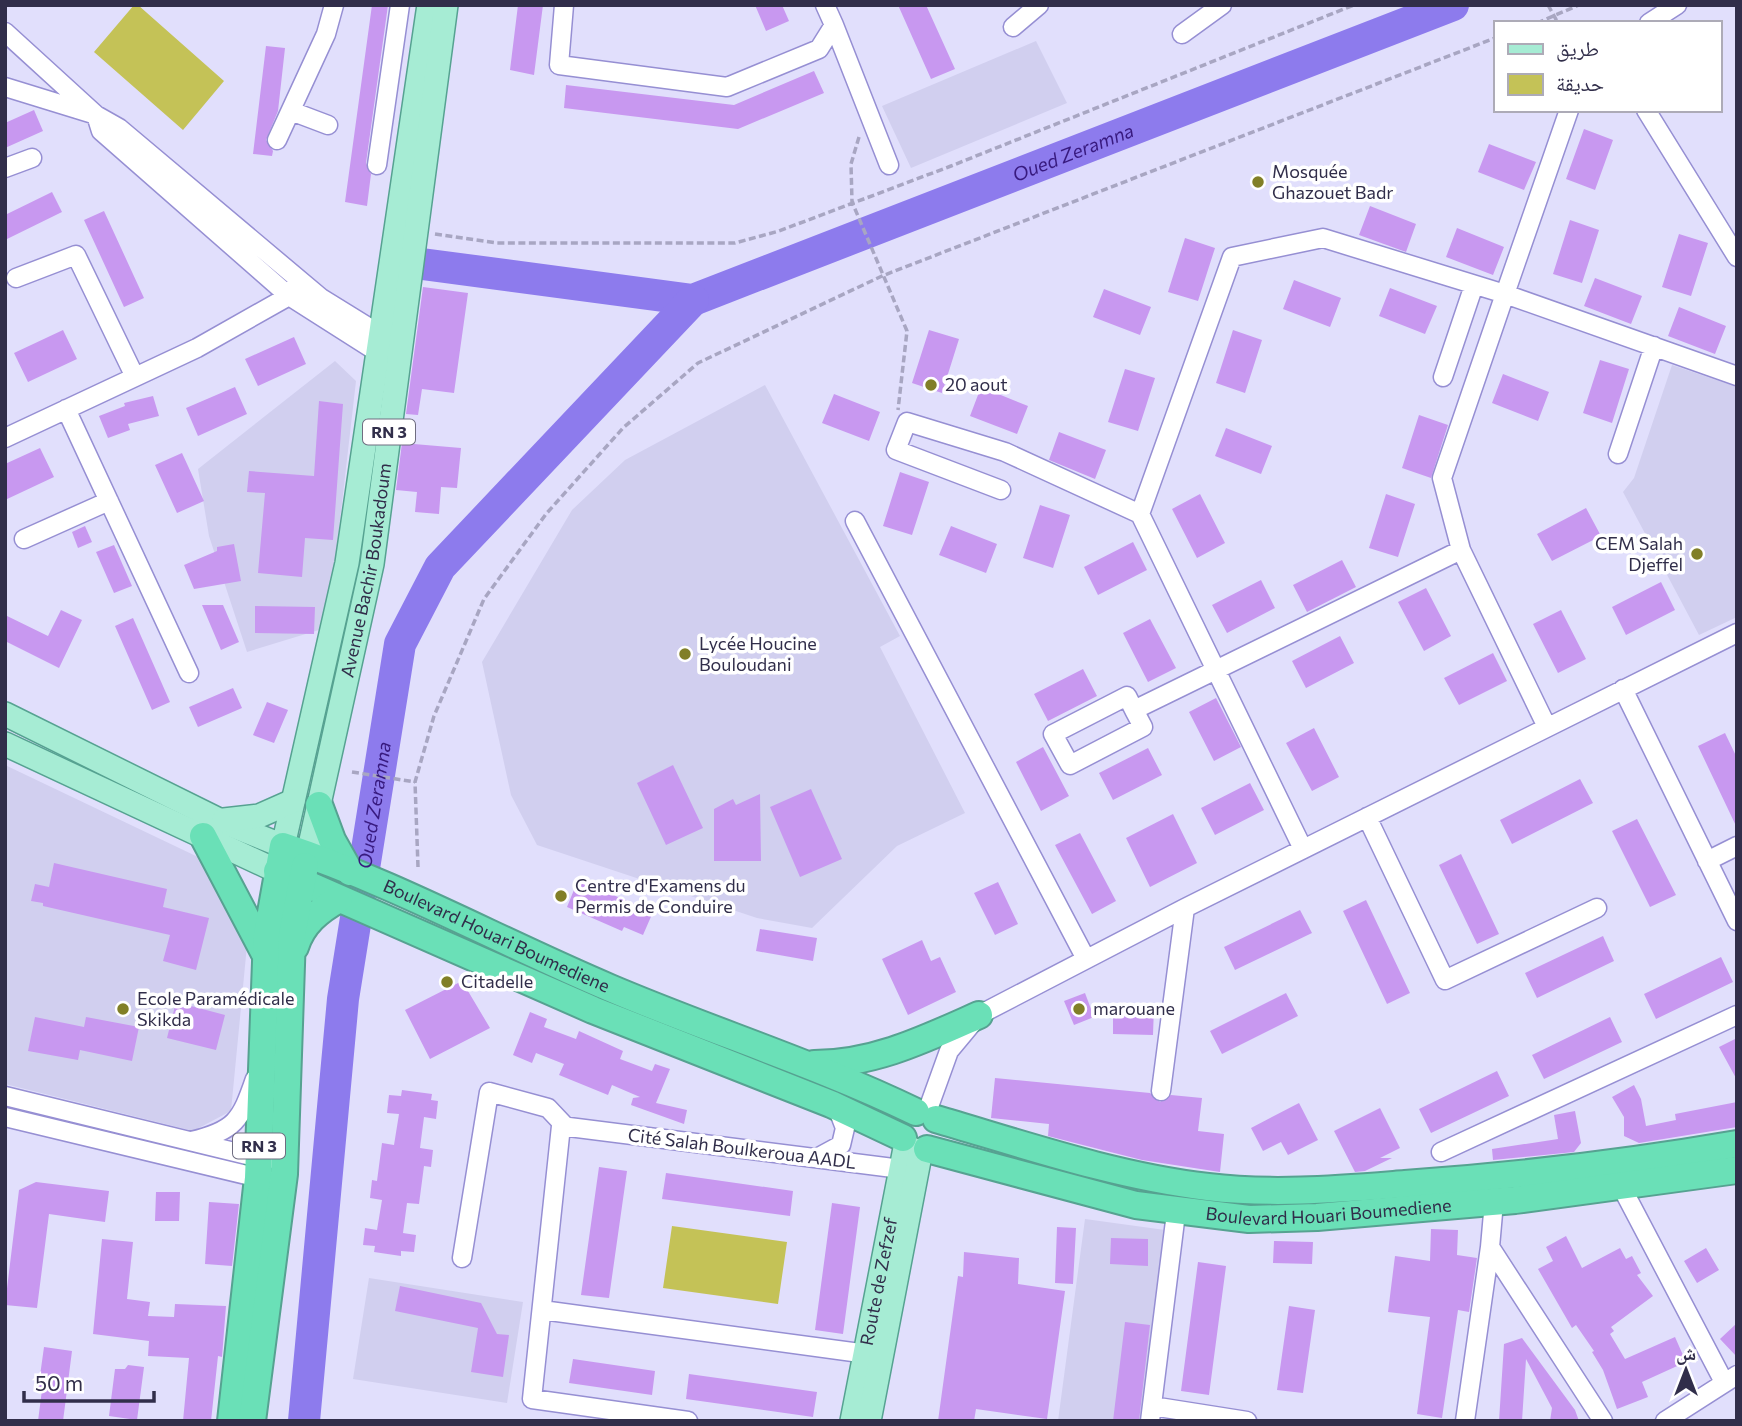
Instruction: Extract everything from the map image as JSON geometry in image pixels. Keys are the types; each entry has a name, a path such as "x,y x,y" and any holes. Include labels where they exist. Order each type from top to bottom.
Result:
{"highway":[{"path":"306,803 350,872"},
{"path":"212,828 243,907 279,958 322,909 340,899"},
{"name":"Boulevard Houari Boumediene","path":"289,857 350,872 610,988 926,1114 1113,1170 1211,1188 1275,1191 1479,1179 1658,1157 1737,1144"},
{"name":"Boulevard Houari Boumediene","path":"289,857 302,882 593,1010 837,1107 913,1152 1136,1205 1176,1213 1249,1219 1317,1217 1494,1202 1737,1170"},
{"name":"RN 3","path":"252,1421 271,1171 279,958 289,857"},
{"name":"RN 3","path":"231,1421 271,1171 261,1062 279,958 292,935 302,882"},
{"path":"799,1063 850,1062 888,1054 979,1016"},
{"path":"913,1152 902,1125 926,1114"}],"main road":[{"name":"Avenue Bachir Boukadoum","path":"289,857 372,565 388,342 429,5"},
{"name":"Avenue Bachir Boukadoum","path":"306,803 347,563 374,379 388,342 446,5"},
{"name":"Boulevard Houari Boumediene","path":"5,714 212,828"},
{"name":"Boulevard Houari Boumediene","path":"5,744 289,857"},
{"path":"212,828 306,803"},
{"name":"Route de Zefzef","path":"852,1421 873,1355 913,1152"},
{"name":"Route de Zefzef","path":"869,1421 873,1355"}],"street":[{"path":"277,140 326,34 334,5"},
{"path":"377,165 400,5"},
{"path":"564,5 559,65 727,88 819,49 834,25"},
{"path":"825,5 888,165"},
{"path":"1013,27 1039,5"},
{"path":"1182,34 1222,5"},
{"path":"1651,21 1677,5"},
{"path":"5,32 96,116 101,131 289,296 388,342"},
{"path":"5,86 96,116 118,128 354,328 374,379"},
{"path":"291,111 328,125"},
{"path":"1547,727 1461,550 1442,478 1568,112"},
{"path":"1647,112 1737,257"},
{"path":"5,168 32,158"},
{"path":"1140,514 1232,257 1322,238 1505,294 1737,376"},
{"path":"16,278 76,255 135,377"},
{"path":"5,438 198,348 289,296 299,280"},
{"path":"1443,377 1474,285"},
{"path":"289,296 321,298"},
{"path":"354,328 373,322 388,342"},
{"path":"1618,454 1654,346"},
{"path":"66,409 189,673"},
{"path":"1001,490 896,450 907,422 1005,452 1140,514 1303,849"},
{"path":"24,539 109,501"},
{"path":"855,521 1086,959"},
{"path":"1134,710 1216,667 1461,550"},
{"path":"926,1114 949,1051 965,1027 979,1016 1185,908 1737,633"},
{"path":"1623,689 1737,921"},
{"path":"1127,696 1134,710 1143,727 1070,765 1053,734 1127,696"},
{"path":"1367,817 1445,980 1597,908"},
{"path":"1707,861 1737,845"},
{"path":"1161,1091 1185,908"},
{"path":"1441,1152 1737,1015"},
{"path":"188,1141 231,1128 244,1113 261,1062"},
{"path":"462,1258 489,1092 548,1108 565,1126"},
{"path":"5,1096 188,1141 271,1171"},
{"path":"817,1158 841,1145 845,1128 837,1107"},
{"path":"5,1117 271,1171"},
{"path":"565,1126 561,1125 532,1399 688,1421"},
{"name":"Cité Salah Boulkeroua AADL","path":"565,1126 817,1158 913,1152"},
{"path":"1621,1186 1731,1379 1665,1421"},
{"path":"1465,1421 1494,1202"},
{"path":"1176,1213 1151,1413 1247,1421"},
{"path":"1490,1247 1603,1421"},
{"path":"542,1310 873,1355"}],"path":[{"path":"1548,5 1557,21"},
{"path":"1541,21 1579,5"},
{"path":"418,867 415,782 434,716 484,599 546,514 623,428 698,363 882,276 1494,38"},
{"path":"868,111 851,164 852,201 907,331 898,411 907,422"},
{"path":"352,772 415,782"}],"shaded area":[{"path":"1036,41 1067,103 911,168 882,106"},
{"path":"335,361 356,381 336,555 322,629 247,652 209,536 198,469"},
{"name":"CEM Salah Djeffel","path":"1672,365 1737,387 1737,617 1699,635 1623,492 1634,478"},
{"name":"Lycée Houcine Bouloudani","path":"765,385 900,636 880,647 965,813 897,846 812,928 757,918 537,845 511,795 482,662 572,510 625,460"},
{"name":"Ecole Paramédicale Skikda","path":"5,765 198,857 248,935 231,1111 193,1131 5,1084"},
{"path":"1085,1219 1165,1230 1141,1421 1058,1421"},
{"path":"369,1278 523,1302 507,1403 353,1379"}],"green space":[{"path":"134,5 138,5 224,81 183,130 94,52"},
{"path":"672,1226 787,1242 778,1304 663,1288"}],"building":[{"path":"372,5 388,5 366,163 371,174 367,206 345,202"},
{"path":"518,5 543,5 534,75 510,70"},
{"path":"755,5 782,5 789,21 766,31"},
{"path":"898,5 926,5 955,69 931,79"},
{"path":"266,46 285,48 278,111 266,140 273,151 272,156 253,154"},
{"path":"814,71 824,93 738,129 564,108 566,85 734,105"},
{"path":"34,110 43,131 5,148 5,123"},
{"path":"1584,129 1613,140 1595,190 1566,179"},
{"path":"1489,144 1536,162 1524,190 1478,172"},
{"path":"52,192 62,212 5,240 5,215"},
{"path":"1370,206 1416,224 1406,252 1359,235"},
{"path":"104,211 144,298 124,307 84,220"},
{"path":"1570,220 1599,230 1582,283 1553,274"},
{"path":"1457,228 1504,247 1493,275 1446,257"},
{"path":"1679,234 1708,243 1691,296 1662,287"},
{"path":"1185,238 1215,248 1198,301 1168,292"},
{"path":"1595,278 1642,296 1631,324 1584,306"},
{"path":"1294,280 1341,298 1330,327 1283,309"},
{"path":"423,287 468,293 454,393 422,389 418,415 406,414"},
{"path":"1390,288 1437,306 1425,334 1379,316"},
{"path":"1104,289 1151,307 1140,335 1093,317"},
{"path":"1679,307 1726,326 1715,354 1668,336"},
{"path":"63,330 77,359 28,382 14,353"},
{"path":"929,330 959,339 942,393 912,383"},
{"path":"1233,330 1262,340 1245,393 1216,383"},
{"path":"294,337 306,364 258,386 245,359"},
{"path":"1600,360 1629,369 1612,423 1583,413"},
{"path":"1125,369 1155,378 1138,431 1108,422"},
{"path":"1503,374 1549,392 1538,421 1492,403"},
{"path":"235,387 247,414 198,436 186,408"},
{"path":"981,387 1028,406 1017,434 970,416"},
{"path":"834,394 880,412 869,441 822,423"},
{"path":"153,396 159,416 128,424 130,430 108,438 99,416 125,406 124,403"},
{"path":"319,401 343,404 333,540 305,538 302,577 258,573 265,493 247,492 249,471 314,476"},
{"path":"1419,415 1448,425 1431,478 1402,468"},
{"path":"1226,428 1272,446 1261,474 1215,456"},
{"path":"1059,432 1106,450 1095,479 1049,460"},
{"path":"402,443 461,448 457,488 441,487 439,514 415,512 417,492 396,490"},
{"path":"40,448 54,477 5,500 5,464"},
{"path":"182,453 204,501 177,513 155,465"},
{"path":"900,472 929,482 912,535 883,526"},
{"path":"1200,494 1225,543 1197,558 1172,509"},
{"path":"1386,494 1415,504 1398,557 1369,548"},
{"path":"1040,505 1070,515 1053,568 1023,558"},
{"path":"1586,508 1601,536 1552,561 1537,534"},
{"path":"85,526 92,542 78,548 72,532"},
{"path":"951,526 997,544 986,573 939,555"},
{"path":"1133,542 1147,570 1098,595 1084,567"},
{"path":"234,544 241,581 194,589 184,565 217,551 217,547"},
{"path":"114,545 132,586 114,593 96,552"},
{"path":"1342,560 1356,587 1307,612 1293,585"},
{"path":"1261,580 1275,608 1227,633 1212,605"},
{"path":"1661,582 1675,610 1626,635 1612,607"},
{"path":"1426,588 1451,636 1424,651 1398,602"},
{"path":"202,605 223,605 239,642 221,650"},
{"path":"255,606 315,607 314,634 255,633"},
{"path":"61,610 82,620 59,668 5,641 5,615 48,636"},
{"path":"1561,610 1586,659 1558,673 1533,624"},
{"path":"133,618 170,702 152,710 115,626"},
{"path":"1150,619 1176,668 1148,682 1123,633"},
{"path":"1340,636 1354,663 1306,688 1292,661"},
{"path":"1493,653 1507,681 1459,705 1444,678"},
{"path":"1083,669 1097,696 1048,721 1034,694"},
{"path":"233,688 242,708 198,727 189,707"},
{"path":"1216,698 1241,747 1214,761 1189,712"},
{"path":"267,702 288,710 274,743 253,735"},
{"path":"1314,728 1339,777 1312,791 1286,743"},
{"path":"1725,733 1737,758 1737,828 1698,746"},
{"path":"1043,747 1069,796 1041,811 1016,762"},
{"path":"1148,748 1162,775 1113,800 1099,773"},
{"path":"673,765 703,828 666,845 637,783"},
{"path":"1580,779 1593,803 1512,844 1500,820"},
{"path":"1250,783 1264,810 1215,835 1201,808"},
{"path":"811,789 842,859 800,877 770,807"},
{"path":"760,794 761,861 714,861 714,809 733,799 736,805"},
{"path":"1173,814 1197,863 1150,887 1126,838"},
{"path":"1637,819 1676,895 1650,907 1612,831"},
{"path":"1080,833 1116,901 1092,914 1055,845"},
{"path":"1461,854 1499,934 1477,944 1439,865"},
{"path":"54,863 167,889 163,907 209,918 196,970 163,961 170,935 31,901 35,884 49,887"},
{"path":"578,880 653,912 643,935 624,927 622,931 567,907"},
{"path":"998,882 1018,924 995,935 974,893"},
{"path":"1366,900 1410,993 1387,1004 1343,911"},
{"path":"1300,910 1312,933 1235,970 1224,947"},
{"path":"760,929 817,938 813,961 756,951"},
{"path":"1603,936 1614,961 1537,998 1525,973"},
{"path":"922,940 931,961 940,957 956,992 908,1015 882,959"},
{"path":"1721,957 1733,982 1656,1019 1644,994"},
{"path":"462,981 490,1028 430,1059 405,1010"},
{"name":"marouane","path":"1085,993 1094,1017 1074,1025 1064,1001"},
{"path":"1286,993 1298,1016 1222,1054 1210,1031"},
{"path":"176,1002 225,1015 216,1050 167,1038"},
{"path":"1121,1006 1154,1007 1153,1035 1113,1034 1113,1016 1120,1017"},
{"path":"530,1012 547,1019 544,1027 576,1039 579,1031 623,1051 620,1059 652,1071 655,1064 670,1069 656,1103 687,1110 684,1124 631,1105 633,1098 640,1097 612,1085 608,1095 559,1075 564,1064 536,1053 532,1063 513,1055"},
{"path":"35,1017 84,1027 86,1017 139,1027 132,1061 80,1050 78,1060 28,1051"},
{"path":"1610,1017 1622,1042 1544,1079 1532,1055"},
{"path":"1737,1038 1737,1080 1719,1047"},
{"path":"1497,1071 1509,1096 1431,1133 1419,1109"},
{"path":"995,1078 1150,1093 1160,1102 1171,1095 1202,1098 1198,1131 1224,1134 1220,1172 1142,1160 1048,1136 1049,1124 991,1118"},
{"path":"1634,1085 1641,1099 1646,1126 1676,1120 1675,1114 1737,1102 1737,1127 1639,1143 1624,1136 1624,1117 1612,1097"},
{"path":"402,1090 432,1094 431,1100 438,1101 436,1119 424,1117 420,1148 433,1150 431,1167 424,1166 419,1204 407,1203 403,1233 416,1235 414,1252 401,1251 401,1256 374,1252 375,1246 363,1245 365,1228 377,1230 382,1200 370,1198 372,1180 377,1181 382,1143 394,1145 399,1114 387,1113 389,1095 401,1096"},
{"path":"1299,1103 1318,1140 1288,1155 1281,1142 1263,1151 1251,1128"},
{"path":"1380,1108 1400,1148 1380,1158 1392,1158 1365,1171 1355,1172 1334,1131"},
{"path":"1575,1111 1581,1143 1574,1152 1493,1160 1492,1149 1558,1139 1554,1115"},
{"path":"599,1167 627,1171 609,1298 581,1295"},
{"path":"666,1173 793,1191 790,1216 662,1199"},
{"path":"36,1182 109,1191 105,1222 49,1214 37,1308 5,1305 19,1190"},
{"path":"156,1192 180,1192 179,1221 155,1221"},
{"path":"209,1202 239,1204 232,1266 205,1264"},
{"path":"832,1203 860,1207 843,1334 815,1330"},
{"path":"1057,1227 1076,1228 1073,1284 1055,1283"},
{"path":"1431,1229 1458,1230 1457,1255 1477,1258 1469,1312 1458,1310 1442,1418 1417,1414 1430,1317 1388,1312 1395,1256 1430,1261"},
{"path":"1566,1236 1582,1268 1620,1248 1626,1259 1632,1256 1641,1273 1637,1275 1653,1296 1611,1327 1614,1331 1610,1334 1625,1359 1675,1337 1686,1362 1642,1382 1648,1397 1617,1409 1603,1370 1592,1352 1594,1351 1576,1325 1572,1328 1538,1269 1553,1261 1546,1247"},
{"path":"1111,1238 1148,1239 1148,1266 1110,1264"},
{"path":"102,1239 133,1242 127,1299 150,1302 148,1316 174,1317 175,1304 226,1306 222,1357 218,1356 211,1421 183,1421 189,1358 148,1356 149,1341 93,1334"},
{"path":"1274,1241 1313,1242 1312,1264 1273,1263"},
{"path":"1706,1248 1719,1270 1697,1283 1684,1261"},
{"path":"964,1252 1019,1258 1018,1284 1065,1291 1047,1419 976,1409 974,1421 938,1421 958,1276 963,1277"},
{"path":"1198,1262 1226,1266 1209,1395 1181,1391"},
{"path":"400,1286 481,1303 497,1334 509,1335 503,1377 471,1372 478,1328 395,1311"},
{"path":"1289,1306 1315,1310 1303,1393 1277,1390"},
{"path":"1125,1322 1150,1325 1139,1421 1113,1421"},
{"path":"1737,1323 1737,1357 1720,1339"},
{"path":"1522,1338 1575,1410 1579,1421 1550,1421 1552,1408 1526,1359 1522,1421 1499,1421 1504,1344"},
{"path":"44,1347 72,1351 63,1421 38,1421 42,1390 38,1390"},
{"path":"573,1359 655,1371 652,1395 569,1383"},
{"path":"128,1365 144,1367 137,1420 109,1416 115,1369 125,1369"},
{"path":"689,1374 817,1392 813,1417 686,1399"}],"waterway":[{"name":"Oued Zeramna","path":"422,264 693,300 1453,5"},
{"name":"Oued Zeramna","path":"304,1421 343,999 400,644 440,567 693,300"}],"place":[{"name":"Mosquée Ghazouet Badr","path":"1258,182"},
{"name":"20 aout","path":"931,385"},
{"name":"CEM Salah Djeffel","path":"1697,554"},
{"name":"Lycée Houcine Bouloudani","path":"685,654"},
{"name":"Centre d'Examens du Permis de Conduire","path":"561,896"},
{"name":"Citadelle","path":"447,982"},
{"name":"Ecole Paramédicale Skikda","path":"123,1009"},
{"name":"marouane","path":"1079,1009"}]}
